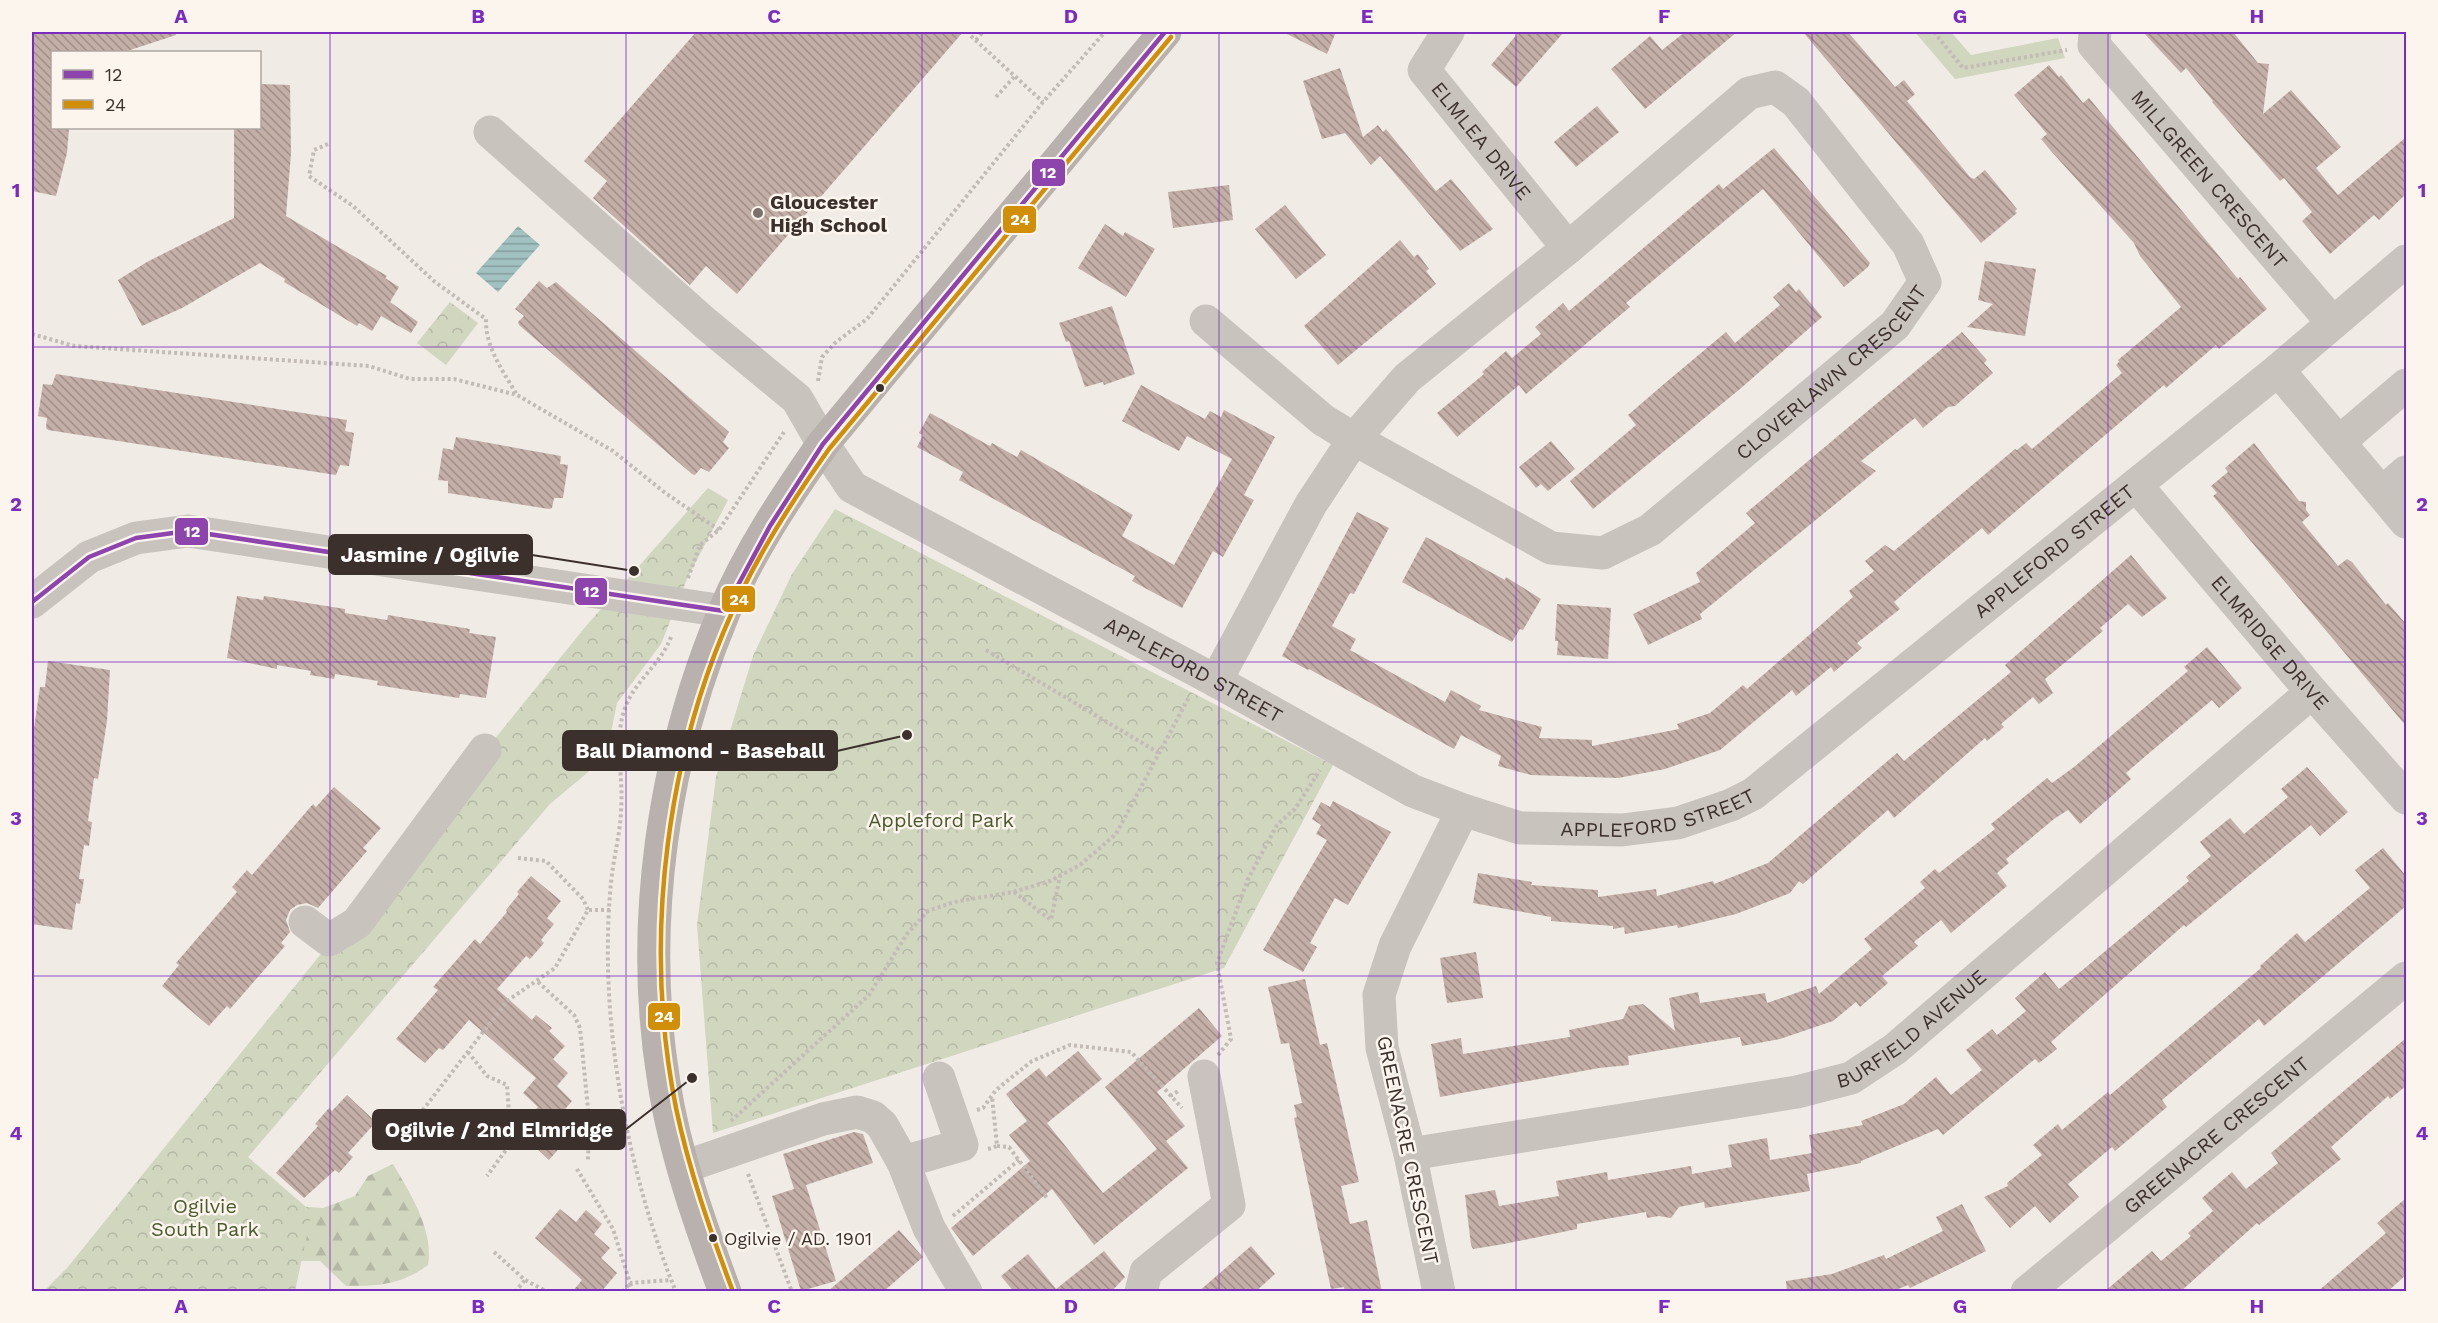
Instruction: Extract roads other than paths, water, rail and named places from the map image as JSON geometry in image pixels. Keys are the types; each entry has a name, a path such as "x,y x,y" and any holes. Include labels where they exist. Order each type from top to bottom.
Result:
{"main road":[{"path":"725,1292 684,1167 663,1081 656,996 655,922 669,796 685,721 724,611 753,552 788,494 823,444 1165,32"}],"street":[{"name":"ELMLEA DRIVE","path":"1448,32 1424,70 1568,248"},
{"name":"MILLGREEN CRESCENT","path":"2095,38 2333,323"},
{"name":"CLOVERLAWN CRESCENT","path":"1209,677 1311,504 1354,439 1407,378 1568,248 1749,93 1776,87 1796,102 1908,244 1925,282 1895,325 1650,530 1603,553 1551,548 1354,439"},
{"name":"APPLEFORD STREET","path":"490,132 705,323 798,399 823,444 852,487 1209,677 1413,791 1520,828 1622,830 1678,823 1731,805 1753,794 2404,267"},
{"path":"1206,321 1323,420 1354,439"},
{"path":"2278,370 2406,522"},
{"path":"2339,442 2406,385"},
{"path":"2382,493 2406,472"},
{"name":"ELMRIDGE DRIVE","path":"2136,485 2312,692 2406,798"},
{"path":"37,586 89,557 136,538 188,531 724,611"},
{"name":"BURFIELD AVENUE","path":"1410,1154 1797,1092 1851,1078 1895,1049 2312,692"},
{"path":"305,922 329,940 357,923 485,750"},
{"name":"GREENACRE CRESCENT","path":"1439,1292 1410,1154 1382,1048 1379,995 1395,946 1463,810"},
{"name":"GREENACRE CRESCENT","path":"2027,1292 2406,978"},
{"path":"903,1162 962,1145 939,1078"},
{"path":"1141,1292 1146,1272 1229,1205 1202,1083"},
{"path":"684,1167 823,1119 858,1112 873,1117 882,1125 903,1162 929,1228 966,1292"}],"water":[{"path":"518,226 540,245 498,292 476,273"}],"place":[{"name":"Gloucester High School","path":"758,213"},
{"name":"Jasmine / Ogilvie","path":"634,571"},
{"name":"Ball Diamond - Baseball","path":"907,735"},
{"name":"Ogilvie / 2nd Elmridge","path":"692,1078"},
{"name":"Ogilvie / AD. 1901","path":"713,1238"}],"park label":[{"name":"Appleford Park","path":"941,820"},
{"name":"Ogilvie South Park","path":"205,1218"}]}
